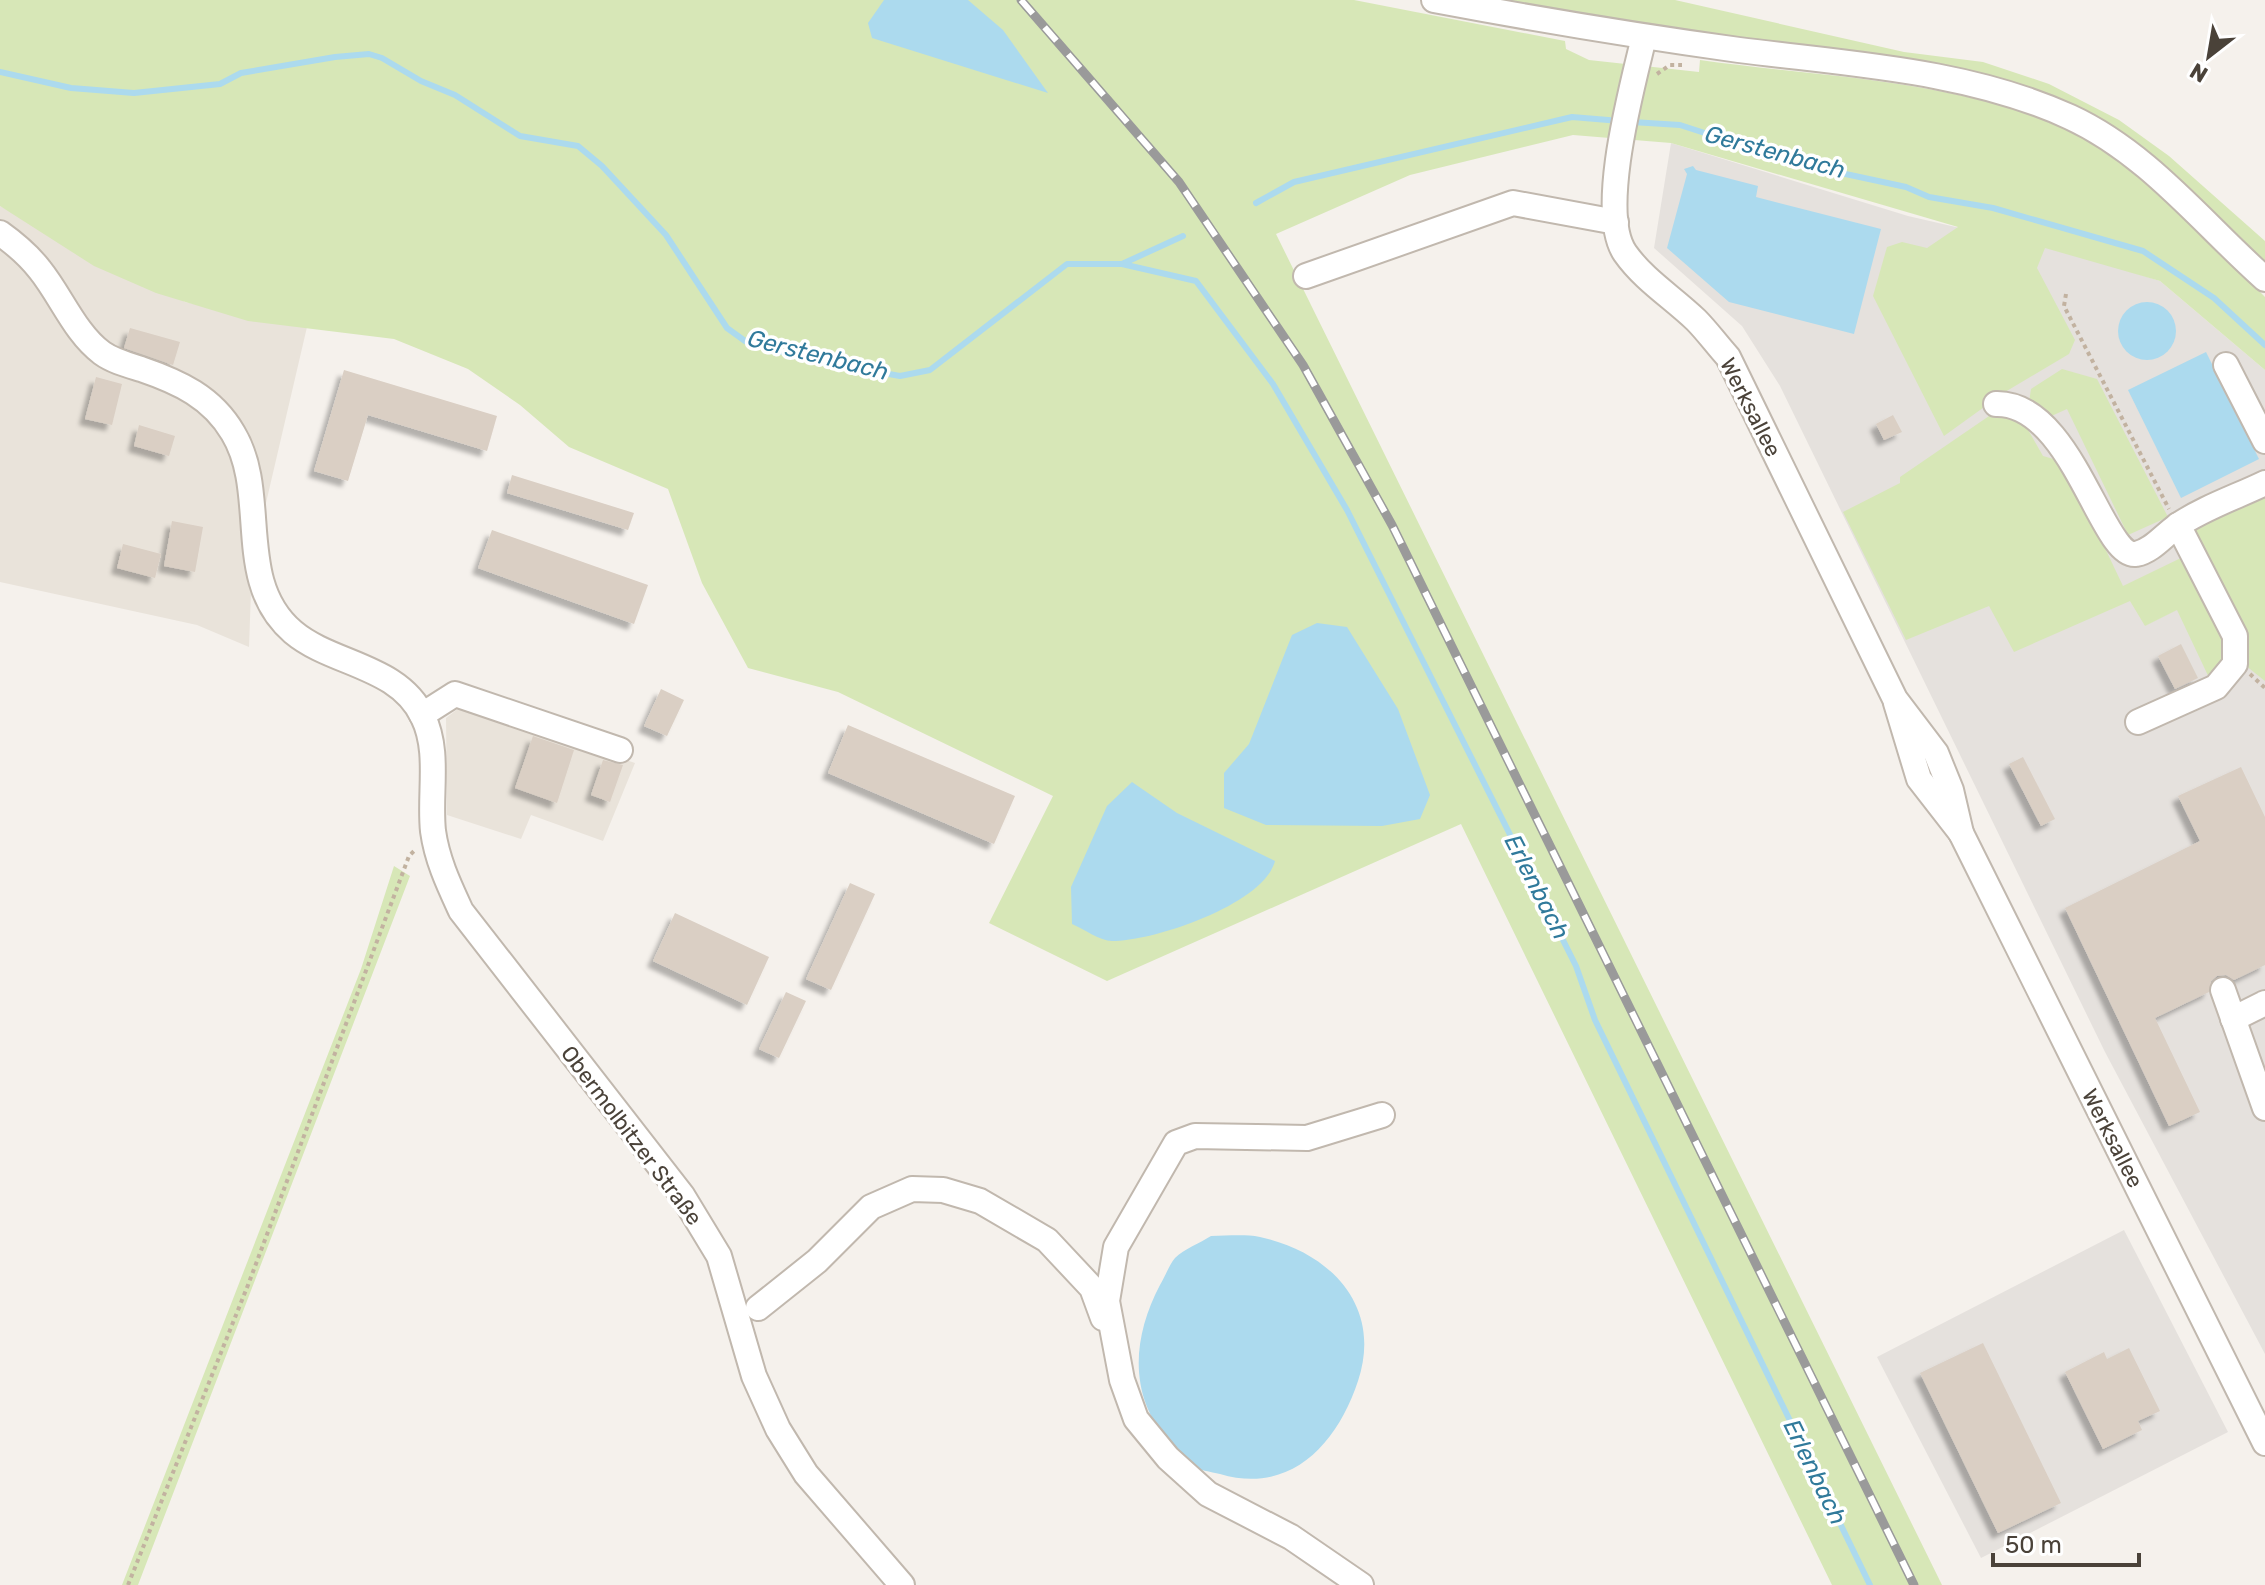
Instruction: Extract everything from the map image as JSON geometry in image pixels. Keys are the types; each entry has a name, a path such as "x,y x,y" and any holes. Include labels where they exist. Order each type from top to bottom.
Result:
{"street":[{"path":"1434,0 1644,37 1953,81 2071,117 2161,179 2265,279"},
{"name":"Werksallee","path":"1644,37 1641,88 1619,153 1616,222 1622,249 1728,357 1895,699 1936,753 1948,780 1961,833 2264,1438"},
{"path":"1306,276 1513,203 1616,222"},
{"name":"Obermolbitzer Straße","path":"0,233 39,269 71,316 102,353 184,386 204,397 224,418 236,437 245,467 257,570 272,606 293,632 369,669 403,691 422,715 431,749 433,831 441,867 461,911 682,1195 719,1256 754,1376 778,1429 806,1474 902,1585"},
{"path":"2226,365 2265,441"},
{"path":"1996,404 2026,412 2057,441 2073,461 2110,536 2126,552 2135,554 2146,549 2178,525 2265,483"},
{"path":"2138,722 2216,687 2235,664 2235,636 2178,525"},
{"path":"422,715 455,694 620,750"},
{"path":"2223,990 2265,1108"},
{"path":"2233,1019 2265,1003"},
{"path":"1112,1339 1107,1301 1116,1247 1176,1143 1195,1136 1307,1138 1382,1115"},
{"path":"758,1308 817,1261 871,1207 912,1189 943,1190 1001,1211 1047,1240 1092,1288 1112,1339 1136,1419 1168,1458 1208,1494 1291,1537 1361,1585"}],"path":[{"path":"1641,88 1670,65 1692,65 1695,44"},
{"path":"2066,294 2062,297 2069,317 2178,525"},
{"path":"128,1585 248,1285 409,856 433,831"}],"shaded area":[{"path":"1671,143 1908,216 2078,255 2160,281 2265,370 2265,1354 2105,1052 1780,386 1742,326 1654,248"},
{"path":"0,206 185,302 307,327 252,563 249,647 197,625 0,582"},
{"path":"463,705 635,763 603,841 531,815 521,839 447,815 446,718"},
{"path":"2124,1230 2228,1432 1981,1558 1877,1357"}],"green space":[{"path":"0,0 1354,0 1565,41 1566,49 1589,60 1699,72 1700,60 1857,78 1963,96 2063,128 2108,152 2149,183 2265,297 2265,370 2160,281 2045,248 2037,268 2075,340 2069,354 2005,392 1944,436 1873,296 1887,247 1902,242 1927,248 1958,227 1671,143 1573,135 1410,175 1276,234 1942,1585 1832,1585 1461,824 1107,981 989,923 1053,796 838,692 748,668 702,583 668,489 569,447 520,405 468,369 394,339 248,321 156,293 94,266 0,206"},
{"path":"1502,0 1675,0 1904,52 1983,62 2049,84 2119,120 2169,156 2265,241 2265,266 2104,128 1793,47"},
{"path":"2062,369 2097,379 2168,517 2128,535 2067,409 2047,418 2029,402 2031,389"},
{"path":"1992,414 2023,421 2043,456 2064,462 2123,586 2185,556 2231,655 2212,684 2177,610 2145,626 2130,601 2014,652 1989,606 1906,640 1843,512 1900,483 1900,477"},
{"path":"2265,489 2265,681 2245,665 2193,534 2202,521"},
{"path":"394,866 410,876 138,1585 122,1585 361,969"}],"water":[{"path":"884,0 968,0 1003,30 1048,93 872,38 868,23"},
{"path":"1693,166 1696,170 1758,186 1756,197 1881,229 1854,334 1729,302 1667,248 1687,174 1684,169"},
{"path":"2147,302 2158,304 2167,311 2174,320 2174,342 2167,351 2158,358 2147,360 2136,358 2127,351 2120,342 2118,331 2120,320 2127,311 2136,304"},
{"path":"2206,352 2259,459 2181,498 2128,390"},
{"path":"1317,623 1347,627 1398,709 1430,795 1420,819 1382,826 1266,825 1224,808 1224,773 1249,744 1292,635"},
{"path":"1132,782 1177,813 1275,861 1267,877 1230,905 1154,935 1112,941 1072,924 1071,887 1107,806"},
{"path":"1211,1236 1260,1237 1308,1255 1345,1286 1356,1306 1363,1329 1364,1354 1358,1381 1338,1425 1308,1459 1269,1477 1245,1479 1191,1465 1156,1425 1141,1387 1140,1346 1144,1326 1160,1285 1175,1258"}],"building":[{"path":"130,328 180,342 173,365 124,348"},
{"path":"344,370 497,416 487,451 368,415 348,481 314,471"},
{"path":"96,377 122,384 112,425 85,419"},
{"path":"1893,415 1902,432 1884,440 1876,424"},
{"path":"139,425 175,436 169,456 134,446"},
{"path":"512,475 634,513 628,530 507,493"},
{"path":"172,521 203,527 195,572 164,566"},
{"path":"492,530 648,585 634,624 478,568"},
{"path":"123,544 161,554 155,578 117,568"},
{"path":"2181,644 2198,678 2175,689 2158,656"},
{"path":"661,689 684,700 667,736 644,726"},
{"path":"848,725 1015,796 994,844 828,773"},
{"path":"533,736 574,750 557,803 515,788"},
{"path":"2023,757 2055,819 2041,826 2009,764"},
{"path":"603,760 623,765 610,802 591,795"},
{"path":"2241,767 2265,817 2265,965 2234,980 2226,975 2217,976 2211,981 2209,992 2155,1018 2200,1112 2169,1126 2065,908 2200,841 2178,796"},
{"path":"850,883 875,894 831,990 806,979"},
{"path":"675,913 769,957 747,1005 653,961"},
{"path":"786,992 806,1001 779,1058 759,1049"},
{"path":"1983,1343 2061,1503 1998,1533 1920,1373"},
{"path":"2129,1348 2160,1411 2138,1421 2142,1430 2103,1449 2065,1372 2104,1352 2107,1359"}],"waterway":[{"name":"Gerstenbach","path":"0,72 71,88 134,93 220,84 241,73 335,57 369,54 382,58 421,81 455,95 520,136 578,146 602,166 666,235 727,328 745,341 806,359 900,376 930,370 1067,264 1122,264 1183,236"},
{"name":"Gerstenbach","path":"1256,203 1294,182 1572,117 1620,121"},
{"name":"Gerstenbach","path":"1632,122 1680,125 1794,162 1827,165 1841,173 1906,187 1929,197 1993,208 2143,251 2214,298 2265,345"},
{"name":"Erlenbach","path":"1122,264 1196,281 1273,384 1347,510 1576,966 1595,1020 1870,1585"}],"railway":[{"path":"1021,0 1179,182 1303,365 1392,525 1914,1585"}]}
